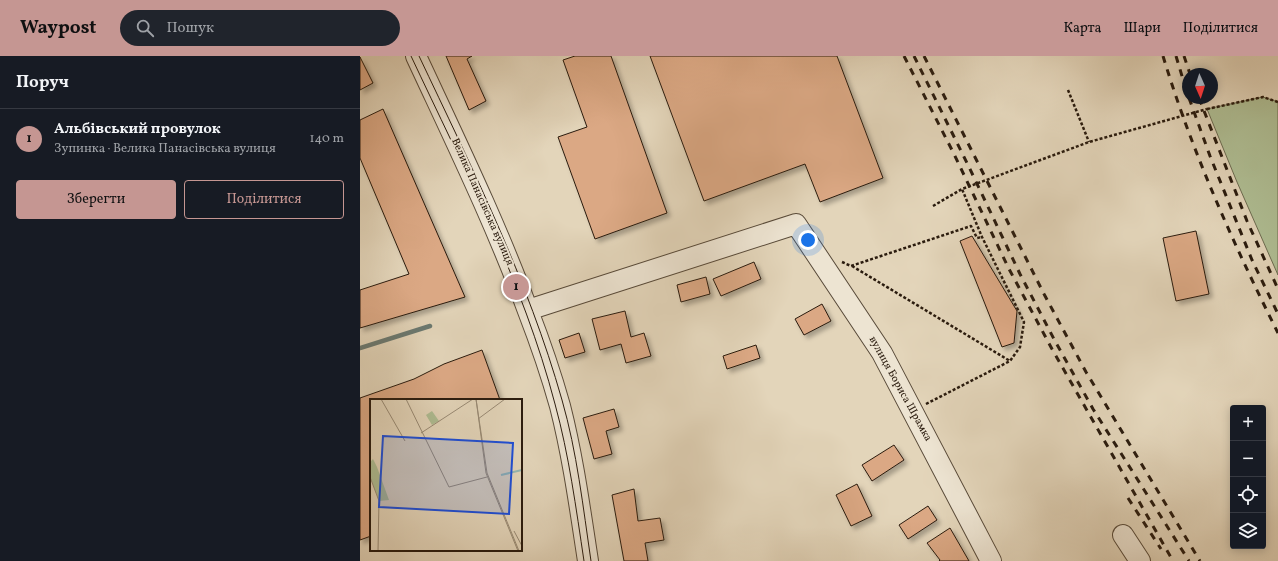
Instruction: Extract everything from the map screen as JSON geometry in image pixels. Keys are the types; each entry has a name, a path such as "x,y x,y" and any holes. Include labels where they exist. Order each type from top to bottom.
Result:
{"street":[{"name":"Велика Панасівська вулиця","path":"416,56 481,195 538,335 569,443 588,561"},
{"name":"вулиця Бориса Шрамка","path":"528,310 796,224 882,353 991,561"},
{"path":"1123,535 1140,561"}],"path":[{"path":"1068,90 1089,142"},
{"path":"933,206 962,189 1089,142 1207,109 1263,97 1278,102"},
{"path":"913,411 1010,361 1020,347 1024,322 982,237 962,189"},
{"path":"851,266 971,226 977,238 982,237"},
{"path":"839,261 851,266 1010,361"}],"green space":[{"path":"1263,97 1278,102 1278,275 1207,109"}],"building":[{"path":"446,56 472,56 467,59 486,101 469,110"},
{"path":"575,56 611,56 667,213 595,239 558,137 587,127 563,60"},
{"path":"650,56 837,56 883,178 820,202 805,164 704,201"},
{"path":"360,57 373,83 360,90"},
{"path":"383,109 465,297 360,328 360,290 409,274 360,158 360,120"},
{"path":"1196,231 1209,294 1176,301 1163,238"},
{"path":"972,236 1017,311 1014,343 1002,347 960,241"},
{"path":"754,262 761,279 721,296 713,279"},
{"path":"706,277 710,294 681,302 677,285"},
{"path":"822,304 831,321 804,335 795,319"},
{"path":"625,311 631,337 644,333 651,356 626,363 621,344 600,350 592,319"},
{"path":"579,333 585,352 565,358 559,340"},
{"path":"756,345 760,358 727,369 723,356"},
{"path":"482,350 500,399 370,399 370,536 360,540 360,398 414,379 444,364"},
{"path":"614,409 619,427 606,431 612,454 594,459 583,418"},
{"path":"894,445 904,460 872,481 862,465"},
{"path":"857,484 872,516 851,526 836,495"},
{"path":"634,489 638,521 660,518 664,540 645,543 648,561 624,561 612,495"},
{"path":"928,506 937,520 908,539 899,525"},
{"path":"950,528 969,561 939,561 940,560 927,543"}],"waterway":[{"path":"360,348 430,326"}],"tram line":[{"path":"411,56 491,227 509,270 542,359 564,443 572,482 584,561"},
{"path":"419,56 498,225 533,311 548,355 562,400 572,440 591,561"}],"railway":[{"path":"904,56 954,154 1008,267 1052,349 1173,561"},
{"path":"914,56 1020,274 1055,341 1093,409 1189,561"},
{"path":"924,56 1044,294 1086,372 1200,561"},
{"path":"1163,56 1174,92 1214,197 1278,333"},
{"path":"1176,56 1182,76"},
{"path":"1184,56 1188,68"},
{"path":"1191,104 1210,156 1252,260 1278,314"},
{"path":"1201,104 1247,221 1278,289"},
{"path":"1128,498 1161,549"}],"place":[{"name":"Альбівський провулок","path":"516,287"}]}
